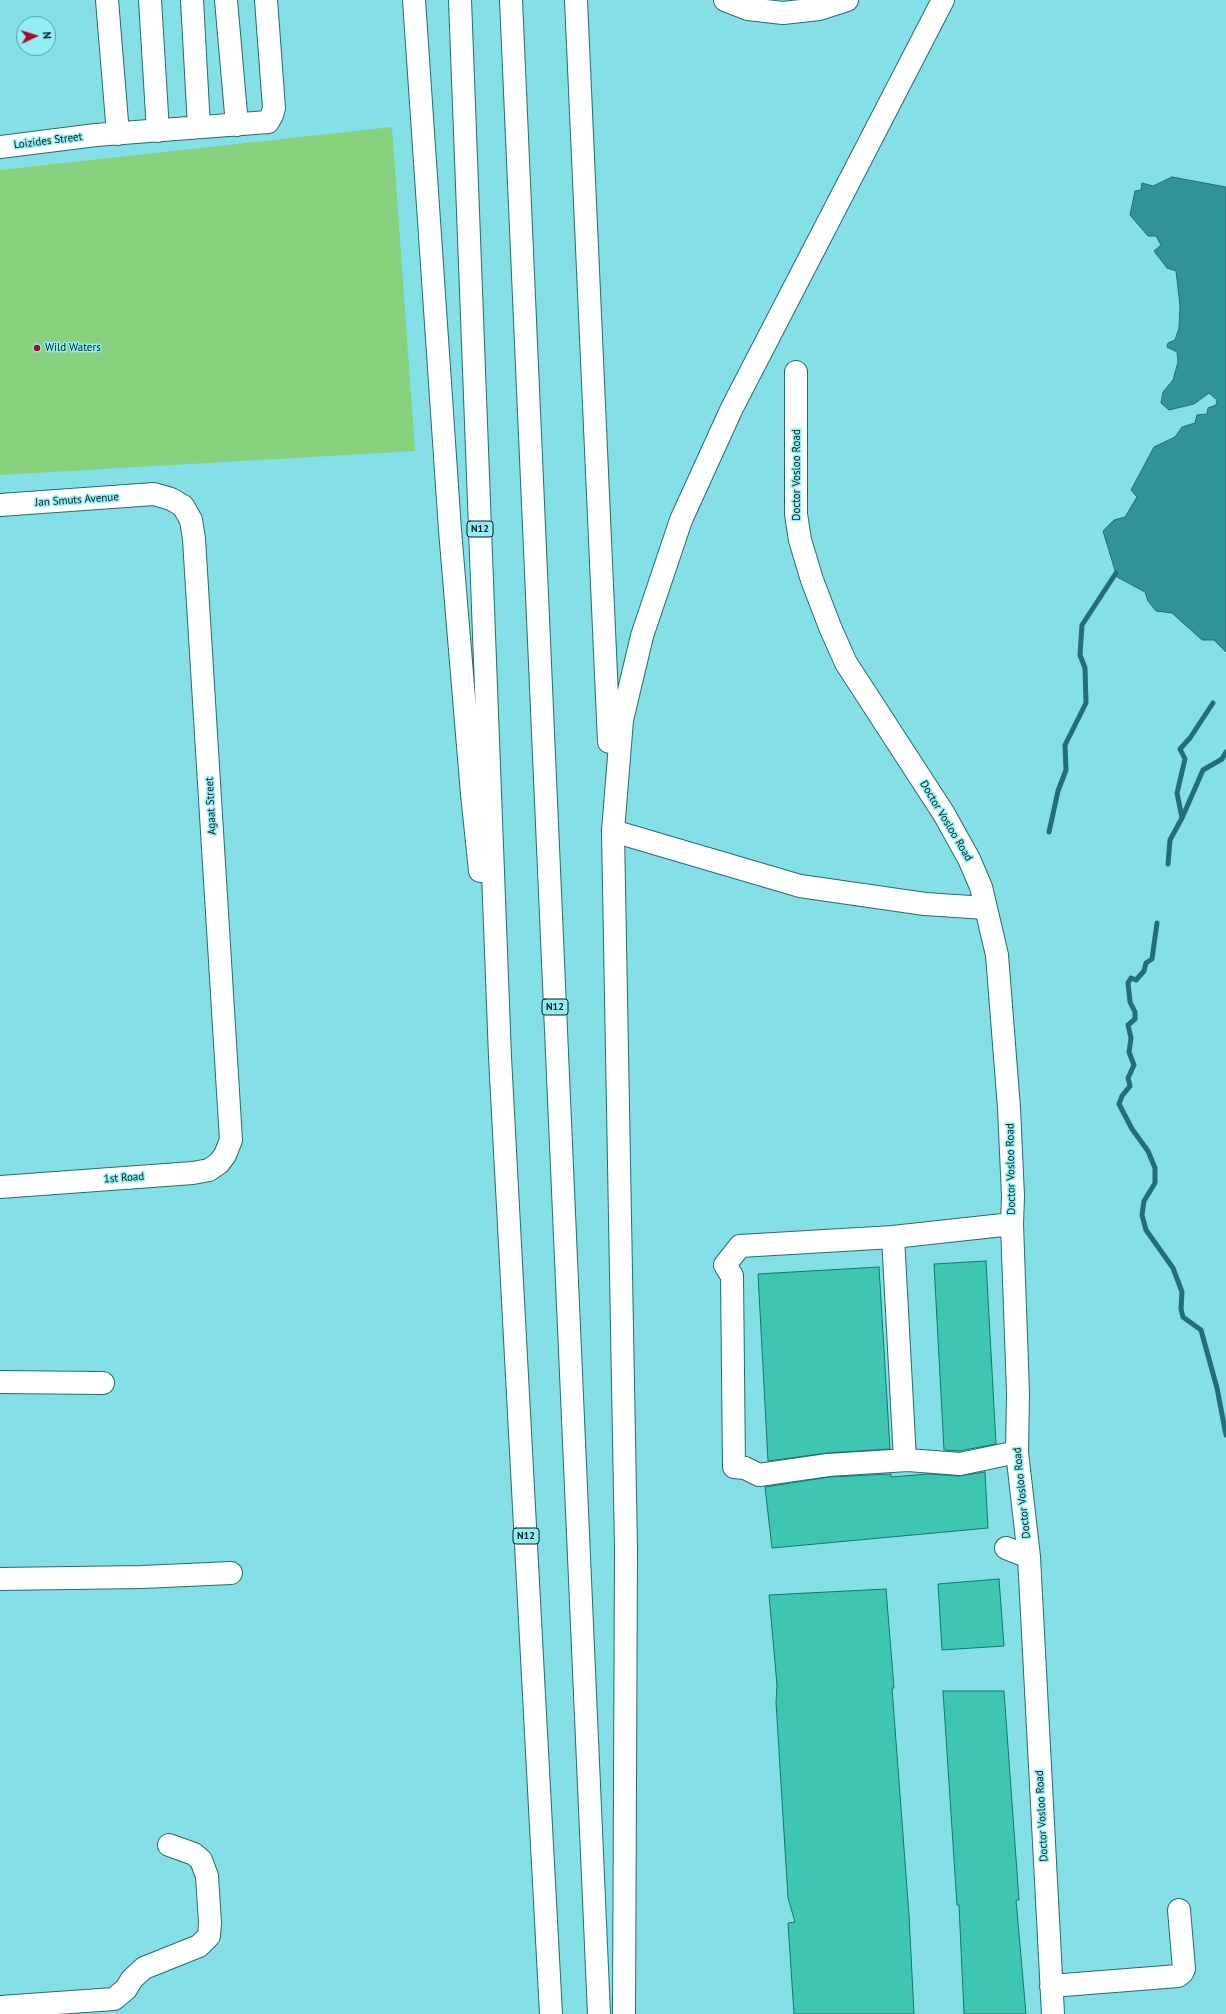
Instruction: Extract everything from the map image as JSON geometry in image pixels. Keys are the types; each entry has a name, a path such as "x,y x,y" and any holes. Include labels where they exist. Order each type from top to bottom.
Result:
{"main road":[{"path":"107,0 118,134"},
{"path":"150,0 158,131"},
{"path":"192,0 199,128"},
{"path":"226,0 237,125"},
{"name":"Loizides Street","path":"0,147 96,135 268,122 274,108 266,0"},
{"path":"414,0 450,538 472,794 500,1057"},
{"name":"N12","path":"460,0 500,1057 551,2014"},
{"name":"N12","path":"510,0 599,2014"},
{"path":"576,0 613,831 626,1549 624,2014"},
{"path":"725,0 748,10 783,13 819,10 847,0"},
{"path":"613,831 622,720 642,636 681,520 732,408 943,0"},
{"name":"Doctor Vosloo Road","path":"796,372 796,514 800,540 812,580 846,663 958,837 981,887 997,955 1010,1116 1018,1393 1017,1452 1029,1557 1053,2014"},
{"name":"Jan Smuts Avenue","path":"0,505 154,494"},
{"name":"Agaat Street","path":"154,494 171,499 182,506 191,520 194,539 231,1140"},
{"path":"613,831 800,886 925,904 986,908"},
{"name":"1st Road","path":"0,1187 193,1173 210,1170 219,1163 225,1155 231,1140"},
{"path":"1012,1224 893,1237 740,1246 725,1265 732,1276 734,1467 745,1468 759,1475 828,1465 905,1460 960,1464 1017,1452"},
{"path":"893,1237 905,1460"},
{"path":"0,1382 103,1383"},
{"path":"1006,1548 1029,1557"},
{"path":"0,1579 142,1577 231,1573"},
{"path":"0,2007 75,2008 114,1999 126,1989 132,1979 144,1968 200,1946 209,1936 210,1923 207,1876 201,1860 194,1854 169,1845"},
{"path":"1051,1986 1178,1976 1182,1974 1184,1969 1180,1910"}],"green space":[{"name":"Wild Waters","path":"392,127 415,451 0,475 0,170"}],"water":[{"path":"1172,177 1226,187 1226,652 1214,640 1202,640 1172,613 1156,611 1148,601 1145,592 1117,577 1103,531 1114,520 1125,517 1137,497 1131,490 1154,447 1175,437 1182,427 1195,423 1197,415 1207,414 1208,408 1216,405 1217,400 1209,393 1194,404 1169,410 1161,403 1163,392 1173,380 1178,362 1177,352 1167,347 1168,343 1175,340 1179,328 1180,306 1176,271 1167,268 1154,251 1161,245 1156,236 1148,236 1130,215 1135,191 1141,190 1142,183 1153,186"}],"building":[{"path":"986,1261 996,1444 959,1451 944,1450 934,1264"},
{"path":"879,1267 890,1449 827,1453 768,1461 758,1274"},
{"path":"985,1472 988,1528 772,1548 765,1487 829,1477 891,1474 891,1477 928,1474 959,1476"},
{"path":"999,1579 1004,1646 942,1650 938,1584"},
{"path":"886,1589 909,1915 914,2014 794,2014 788,1923 795,1922 788,1898 776,1702 777,1685 769,1595"},
{"path":"943,1691 1004,1691 1019,1900 1016,1900 1026,2014 964,2014 959,1905 957,1905"}],"waterway":[{"path":"1049,832 1058,791 1066,770 1065,745 1086,703 1085,668 1080,655 1082,625 1116,573"},
{"path":"1168,864 1170,840 1182,818 1177,793 1185,759 1180,749 1190,738 1213,703"},
{"path":"1182,818 1203,770 1222,759 1226,752"},
{"path":"1157,923 1152,959 1146,963 1144,971 1136,980 1131,978 1128,983 1130,1002 1135,1012 1135,1019 1128,1025 1131,1038 1129,1052 1134,1065 1128,1078 1130,1086 1122,1096 1119,1104 1132,1129 1148,1151 1155,1168 1155,1183 1144,1201 1142,1215 1146,1230 1173,1268 1182,1292 1181,1309 1183,1317 1201,1330 1217,1388 1226,1435"}],"place":[{"name":"Wild Waters","path":"37,348"}]}
